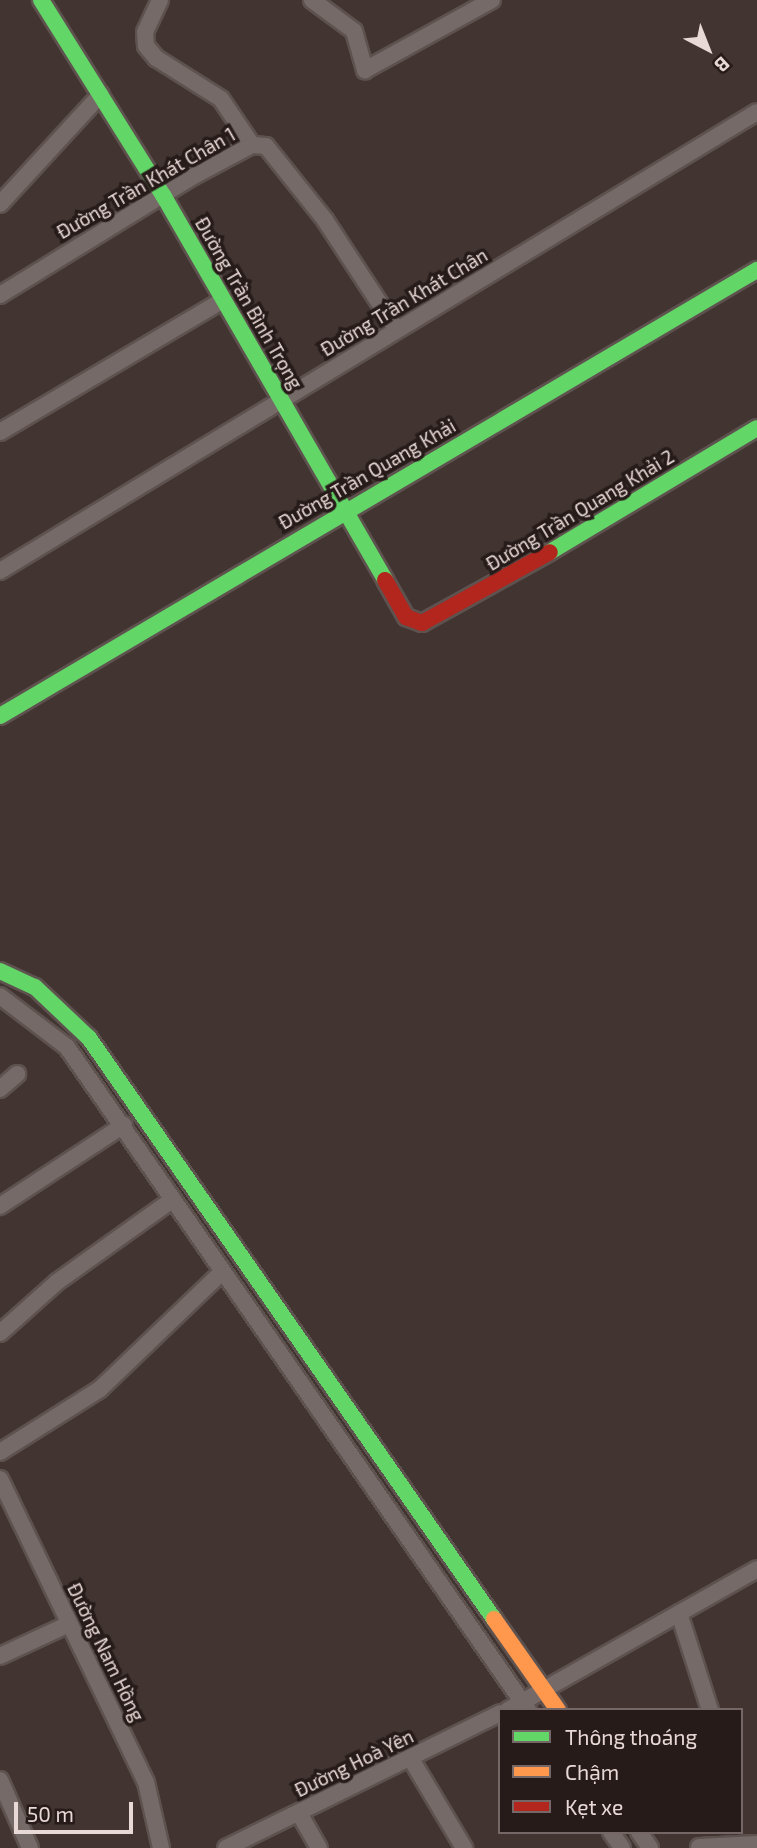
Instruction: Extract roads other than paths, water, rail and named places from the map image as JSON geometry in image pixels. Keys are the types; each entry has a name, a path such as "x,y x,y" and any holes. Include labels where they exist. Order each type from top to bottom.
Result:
{"street":[{"name":"Đường Trần Bình Trọng","path":"41,0 163,195 281,401 347,509 406,617 422,622"},
{"path":"160,0 145,32 146,47 156,58 221,99 252,145"},
{"path":"312,0 354,31 365,70 492,0"},
{"path":"0,204 101,94"},
{"name":"Đường Trần Khát Chân","path":"0,571 757,112"},
{"name":"Đường Trần Khát Chân 1","path":"0,295 163,195 252,145 266,146 289,170 397,330"},
{"name":"Đường Trần Quang Khải","path":"0,716 347,509 757,270"},
{"path":"0,432 223,300"},
{"name":"Đường Trần Quang Khải 2","path":"422,622 460,606 757,428"},
{"path":"0,971 35,987 89,1038 557,1708"},
{"path":"0,996 53,1031 124,1125 172,1200 526,1705 544,1691 757,1569"},
{"path":"0,1089 17,1074"},
{"path":"0,1206 124,1125"},
{"path":"0,1333 57,1282 172,1200"},
{"path":"0,1452 100,1389 222,1272"},
{"name":"Đường Nam Hồng","path":"0,1479 146,1782 161,1848"},
{"path":"0,1518 16,1511"},
{"path":"679,1613 709,1708"},
{"path":"0,1656 68,1624"},
{"name":"Đường Hoà Yên","path":"226,1848 498,1714"},
{"path":"411,1759 464,1848"},
{"path":"0,1780 30,1848"},
{"path":"299,1813 319,1848"},
{"path":"699,1842 757,1844"}]}
